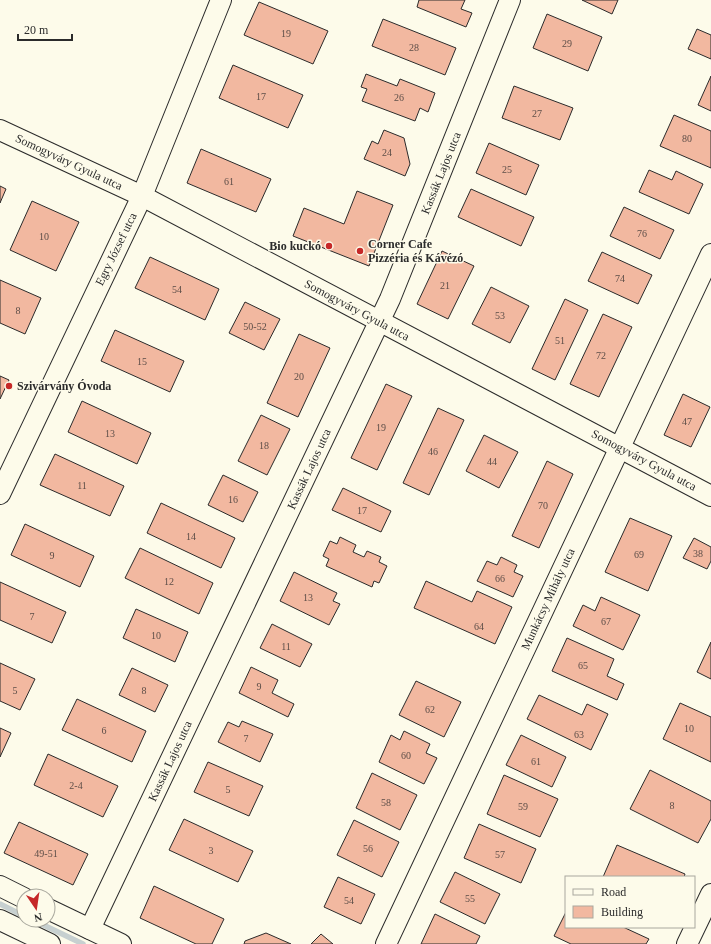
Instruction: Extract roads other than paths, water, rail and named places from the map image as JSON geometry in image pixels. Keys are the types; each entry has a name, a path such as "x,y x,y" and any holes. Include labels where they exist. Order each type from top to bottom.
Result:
{"street":[{"name":"Egry József utca","path":"0,494 142,196 221,0"},
{"name":"Kassák Lajos utca","path":"90,929 379,322 510,0"},
{"name":"Somogyváry Gyula utca","path":"0,130 142,196 711,496"},
{"name":"Munkácsy Mihály utca","path":"386,944 711,254"},
{"path":"0,886 16,894"},
{"path":"695,927 711,894"},
{"path":"56,913 121,944"},
{"path":"0,920 50,944"},
{"path":"687,944 695,928"}],"waterway":[{"path":"0,904 16,912"},
{"path":"50,928 83,944"}],"place":[{"name":"Bio kuckó","path":"329,246"},
{"name":"Corner Cafe Pizzéria és Kávézó","path":"360,251"},
{"name":"Szivárvány Óvoda","path":"9,386"}]}
